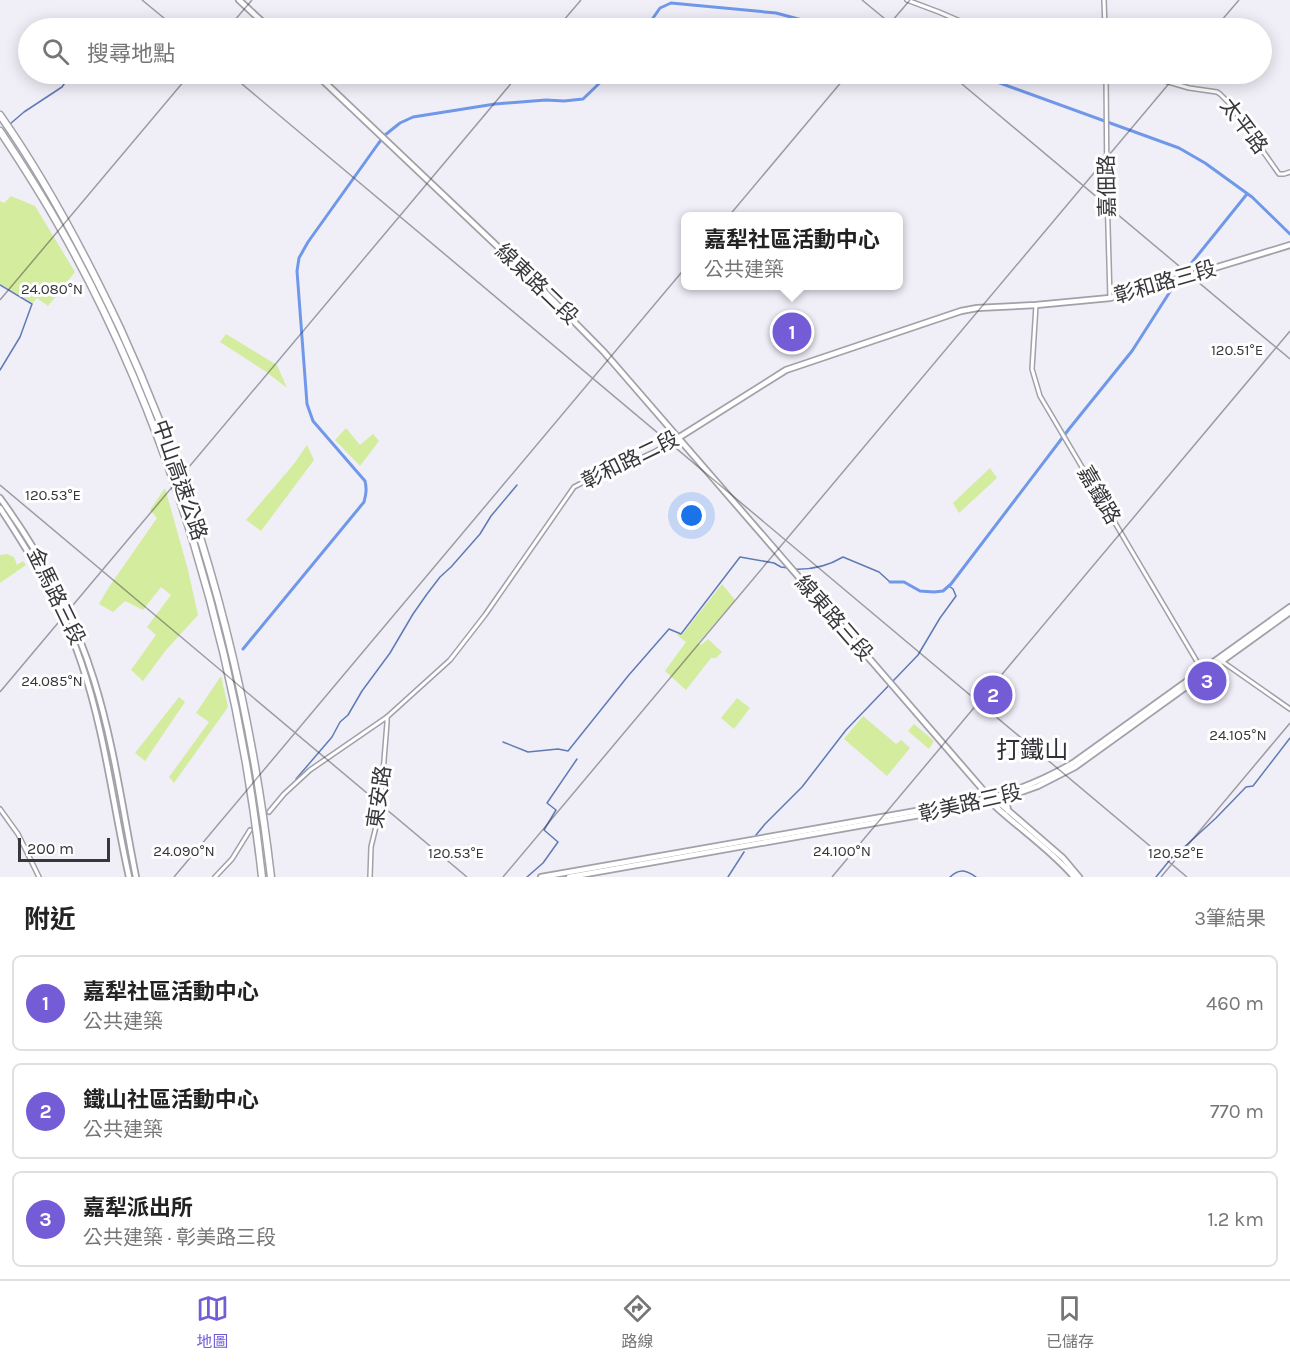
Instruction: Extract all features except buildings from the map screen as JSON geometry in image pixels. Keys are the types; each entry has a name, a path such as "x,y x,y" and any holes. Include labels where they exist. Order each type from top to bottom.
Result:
{"highway":[{"name":"中山高速公路","path":"0,115 62,214 96,278 159,417 195,520 231,648 245,712 271,877"},
{"name":"中山高速公路","path":"1,132 63,232 99,303 123,353 172,477 224,653 248,774 262,877"}],"main road":[{"path":"240,0 259,18"},
{"name":"線東路二段","path":"327,84 576,321 678,438"},
{"name":"彰和路三段","path":"1036,305 1110,298 1290,245"},
{"name":"彰和路二段","path":"678,438 786,370 961,311 1036,305"},
{"name":"線東路三段","path":"678,438 993,800"},
{"name":"金馬路三段","path":"0,498 25,534 63,603 92,673 103,712 136,877"},
{"name":"金馬路三段","path":"0,508 31,556 58,606 81,662 91,693 109,772 129,877"},
{"path":"1220,660 1290,608"},
{"path":"1220,660 1290,612"},
{"name":"彰美路三段","path":"993,800 1072,763 1220,660"},
{"name":"彰美路三段","path":"662,858 993,800 1038,786 1075,766 1203,672"},
{"path":"1008,811 1007,804 1011,795"},
{"path":"993,800 1063,858 1079,877"},
{"path":"993,800 1014,823 1062,863 1074,877"},
{"path":"541,877 662,858"},
{"path":"569,877 662,858"}],"street":[{"path":"907,0 953,18"},
{"path":"1104,0 1105,18"},
{"name":"嘉佃路","path":"1106,84 1110,298"},
{"name":"太平路","path":"1175,84 1217,92 1229,103 1279,174 1290,172"},
{"name":"嘉鐵路","path":"1036,305 1032,369 1040,396 1203,672"},
{"name":"彰和路二段","path":"269,812 284,794 310,770 387,717 450,660 485,615 574,487 609,469 641,458 678,438"},
{"path":"1220,660 1290,709"},
{"name":"東安路","path":"370,877 371,847 380,810 387,717"},
{"path":"0,810 18,834 39,877"},
{"path":"215,877 232,860 250,830"}],"green space":[{"path":"11,196 35,206 75,272 48,306 37,298 33,303 0,284 0,201 4,203"},
{"path":"226,334 277,365 287,388 220,342"},
{"path":"346,428 360,445 373,434 379,441 360,466 335,440"},
{"path":"307,445 314,460 261,531 246,520"},
{"path":"990,468 997,478 959,513 953,503"},
{"path":"165,488 198,615 166,650 143,681 131,670 156,635 147,627 171,595 161,587 143,610 125,601 113,612 99,604 157,518 150,510"},
{"path":"7,554 14,557 17,565 23,561 26,565 0,583 0,555"},
{"path":"722,584 735,600 698,643 701,645 708,639 722,652 716,658 711,658 686,690 665,671 686,642 677,635 678,633 682,635"},
{"path":"221,676 228,707 174,783 169,777 209,722 196,713"},
{"path":"179,697 185,702 145,761 135,753"},
{"path":"737,698 750,708 734,729 721,718"},
{"path":"863,716 896,744 901,740 910,748 887,776 844,739"},
{"path":"914,724 934,741 929,749 908,731"}],"waterway":[{"path":"653,18 660,8 671,3 776,13 795,18"},
{"path":"10,124 64,84"},
{"path":"243,649 364,502 366,494 365,481 313,421 307,404 297,271 299,258 308,242 378,144 400,123 413,117 495,104 583,99 599,84"},
{"path":"1003,84 1179,148 1205,163 1252,197 1290,234"},
{"path":"890,582 904,582 920,591 934,592 943,591 951,584 1069,429 1132,351 1173,287 1247,194"},
{"path":"0,285 32,304 20,337 0,370"},
{"path":"296,779 348,715 427,594 480,534 491,516 517,485"},
{"path":"503,742 528,752 558,749 568,751 669,629 681,634 740,557 788,568"},
{"path":"793,569 819,567 843,557 879,572 890,582"},
{"path":"756,835 802,787 846,730 918,655 956,596 949,586"},
{"path":"1156,877 1169,861 1246,787 1253,786 1290,738"},
{"path":"527,877 543,863 558,842 544,830 556,810 547,803 577,759"},
{"path":"728,877 744,852"},
{"path":"950,877 963,871 976,877"}],"tunnel":[{"path":"250,830 269,812"}],"place":[{"name":"嘉犁社區活動中心","path":"792,332"},
{"name":"嘉犁派出所","path":"1207,681"},
{"name":"鐵山社區活動中心","path":"993,695"}],"district":[{"name":"打鐵山","path":"1032,750"}]}
